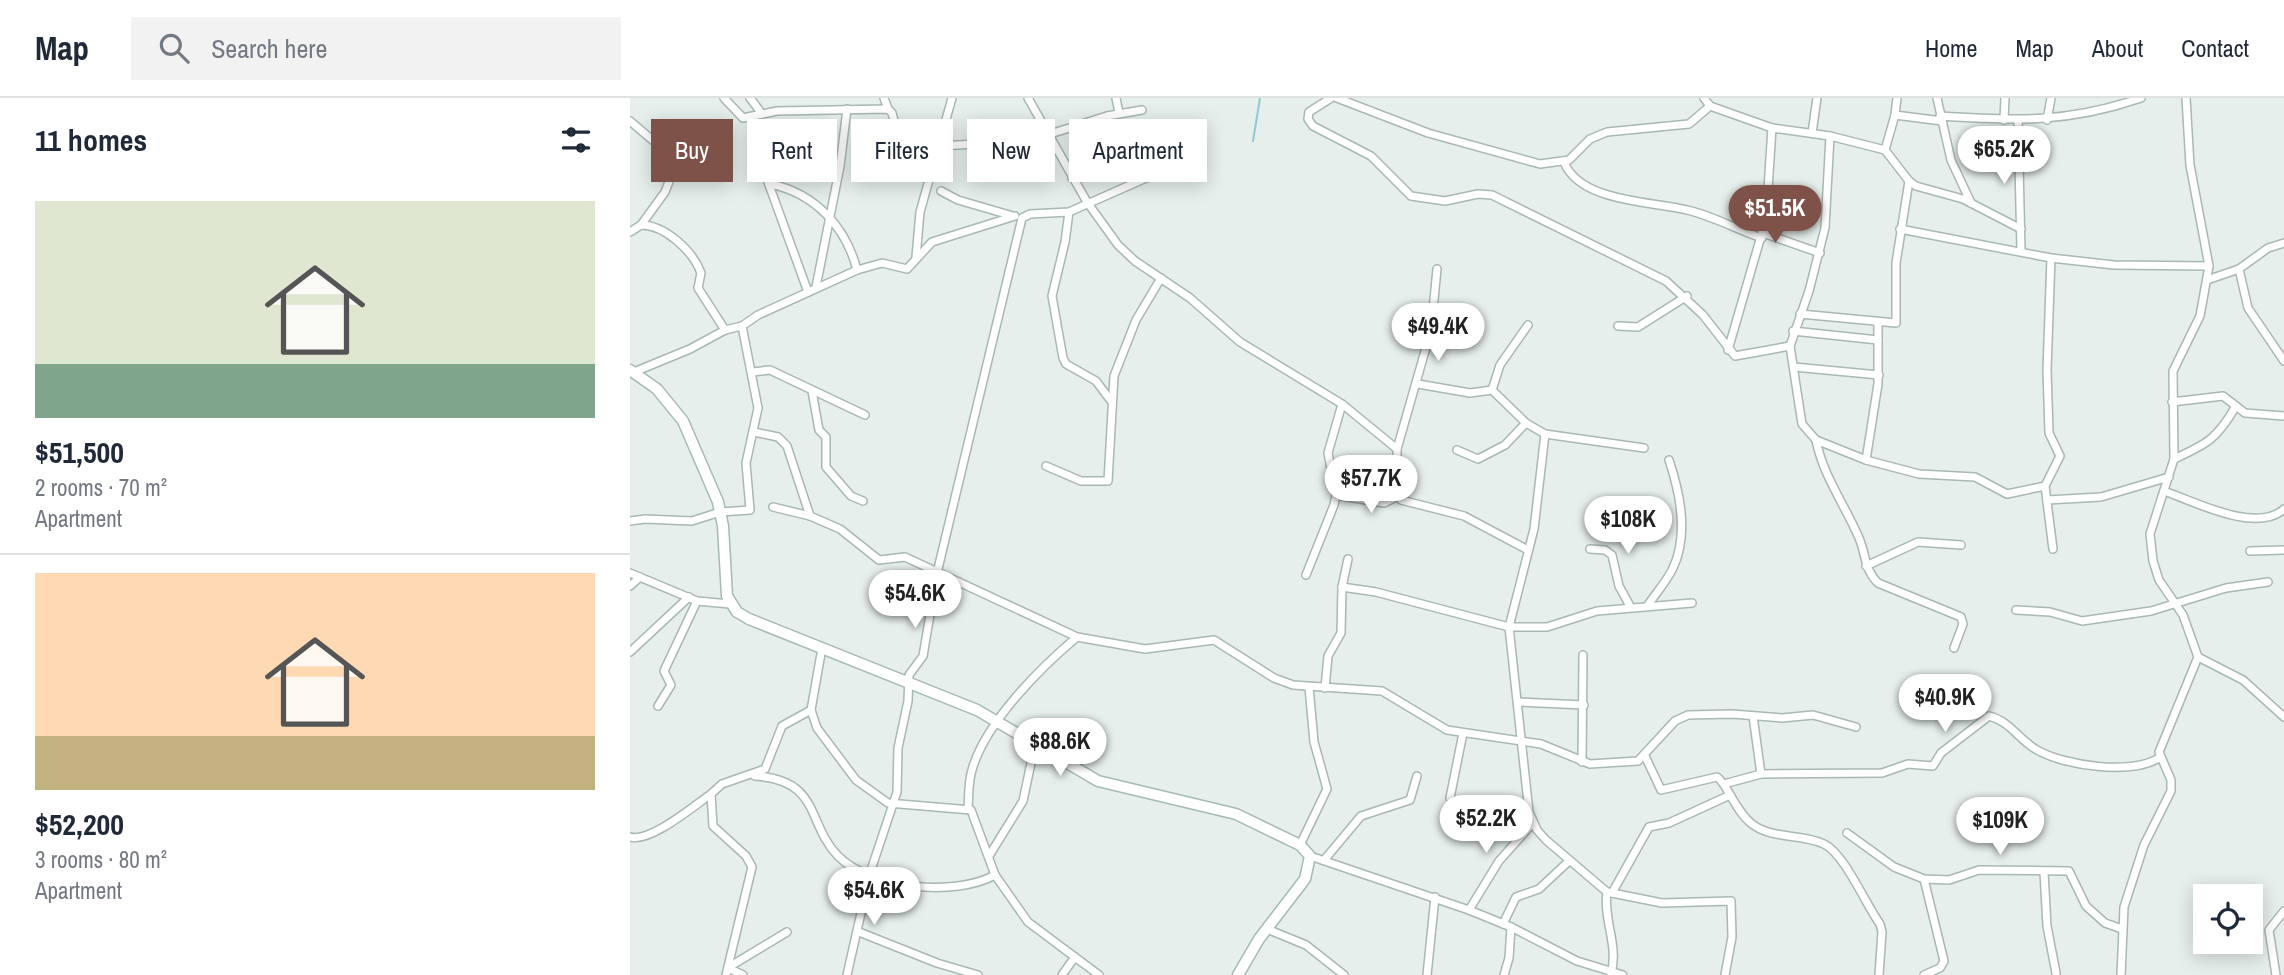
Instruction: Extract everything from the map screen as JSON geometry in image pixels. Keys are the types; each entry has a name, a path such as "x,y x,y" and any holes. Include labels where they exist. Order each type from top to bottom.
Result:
{"street":[{"path":"724,98 741,117 847,109 888,109"},
{"path":"750,98 762,114"},
{"path":"884,98 894,119"},
{"path":"947,119 952,98"},
{"path":"1028,98 1039,119"},
{"path":"1116,98 1119,113"},
{"path":"1331,98 1309,112 1308,119 1313,126 1371,156 1411,196 1445,201 1478,194 1492,195 1666,281 1687,296 1728,351 1742,357 1790,346"},
{"path":"1337,98 1428,133 1531,163 1564,162 1598,134 1689,124 1710,106"},
{"path":"1704,98 1710,106 1772,128 1830,136 1885,150 1909,181 1971,203 2021,229"},
{"path":"1805,98 1815,100 1811,133"},
{"path":"1885,150 1897,98"},
{"path":"1937,98 1951,160 1971,203"},
{"path":"2004,120 2005,98"},
{"path":"2047,120 2051,98"},
{"path":"1895,115 2047,120 2084,115 2141,98"},
{"path":"2186,98 2190,165 2209,266 2200,316 2173,372 2174,459 2152,524 2151,545 2159,580 2176,604 2198,657 2243,680 2284,717"},
{"path":"816,287 842,153 847,109"},
{"path":"1055,133 1119,113 1142,110"},
{"path":"2018,120 2017,173 2021,251"},
{"path":"630,121 671,156 675,166 665,192 641,225 630,232"},
{"path":"1728,351 1763,235 1772,128"},
{"path":"1830,136 1825,228 1820,253 1790,346 1802,424 1816,440 1823,464 1860,540 1866,566 1878,583 1961,617 1964,624 1954,648"},
{"path":"1055,148 1069,173"},
{"path":"1564,162 1573,178 1588,187 1616,197 1695,212 1820,253"},
{"path":"1800,314 1894,324 1897,322 1896,263 1909,181"},
{"path":"916,257 920,212 929,182"},
{"path":"1074,182 1118,245 1190,298 1240,342 1342,404 1397,449"},
{"path":"632,371 698,345 724,330 742,326 816,287 857,270 882,263 907,269 932,242 1030,214 1069,212 1136,182"},
{"path":"770,184 790,189 830,215 852,251 857,270"},
{"path":"770,184 789,245 808,292"},
{"path":"941,191 958,200 1018,217"},
{"path":"1069,212 1066,242 1052,296 1063,358 1066,364 1096,381 1111,401"},
{"path":"847,975 859,932 870,873 898,785 898,748 911,683 909,675 923,656 937,573 983,391 1018,217"},
{"path":"641,225 661,229 692,257 702,273 698,288 724,330"},
{"path":"1900,229 2051,258 2114,265 2209,266"},
{"path":"2207,280 2239,269 2268,248 2284,243"},
{"path":"2051,258 2047,370 2049,433 2060,456 2045,486 2053,549"},
{"path":"1398,496 1397,449 1418,384 1431,330 1437,269"},
{"path":"2239,269 2248,308 2284,361"},
{"path":"1046,466 1081,481 1108,481 1114,376 1127,340 1161,278"},
{"path":"1618,326 1638,327 1687,296"},
{"path":"1866,460 1879,375 1878,322"},
{"path":"1492,390 1500,365 1528,325"},
{"path":"630,521 645,519 692,522 720,512 750,510 746,470 758,408 742,326"},
{"path":"1793,331 1878,340"},
{"path":"1794,368 1879,375"},
{"path":"752,372 771,370 865,415"},
{"path":"632,371 657,389 683,422 720,512 730,604"},
{"path":"1418,384 1470,393 1492,390"},
{"path":"1492,390 1526,423 1545,434 1644,448"},
{"path":"812,391 819,430 827,440 826,467 851,496 863,501"},
{"path":"2172,402 2217,396 2245,413 2284,416"},
{"path":"1306,575 1336,495 1328,453 1342,404"},
{"path":"2174,459 2209,443 2222,430 2236,406"},
{"path":"1457,450 1478,459 1505,445 1526,423"},
{"path":"754,432 778,437 787,446 810,516"},
{"path":"1545,434 1534,529 1509,627 1519,702 1526,798 1533,823 1569,861 1609,892 1662,903 1731,901 1732,937 1725,975"},
{"path":"1816,440 1866,460 1919,474 1975,477 2007,494 2045,486"},
{"path":"1648,605 1673,569 1679,542 1680,496 1669,460"},
{"path":"2047,500 2101,497 2169,477"},
{"path":"2164,491 2243,518 2272,518 2284,509"},
{"path":"1336,495 1384,503 1398,496"},
{"path":"1398,496 1407,503 1464,516 1528,550"},
{"path":"772,507 810,516 850,534 861,548 879,560 902,556 1077,638 1145,649 1214,640 1273,678 1309,687 1381,691 1434,724 1463,733 1541,744 1582,762 1630,762 1645,756 1681,717 1704,713 1753,716 1813,715 1856,727"},
{"path":"1866,566 1918,542 1961,545"},
{"path":"1590,549 1605,550 1612,555 1619,586 1630,606"},
{"path":"2250,551 2284,550"},
{"path":"1325,688 1330,650 1341,632 1342,587 1348,559"},
{"path":"630,573 693,599 730,604 749,619 998,720 1098,781 1236,814 1300,845 1310,856 1435,897 1507,925 1558,953 1623,975"},
{"path":"630,586 640,577"},
{"path":"2016,610 2050,612 2082,621 2151,611 2226,588 2268,582"},
{"path":"1342,587 1376,592 1509,627 1547,627 1597,611 1630,606 1692,603"},
{"path":"630,652 693,599"},
{"path":"659,706 671,685 664,671 693,599"},
{"path":"968,809 972,770 998,720 1055,656 1077,638"},
{"path":"822,648 811,710 817,728 856,780 893,805 968,809 973,812 995,874 1028,922 1099,975"},
{"path":"1582,762 1583,655"},
{"path":"2121,975 2124,907 2144,845 2171,790 2171,780 2159,758 2164,738 2198,657"},
{"path":"1300,845 1327,789 1314,742 1309,687"},
{"path":"1519,702 1584,705"},
{"path":"630,837 648,836 722,784 760,773 769,764 782,726 811,710"},
{"path":"1753,716 1761,774"},
{"path":"1724,784 1761,774 1882,773 1909,764 1933,766 1941,753 1989,716 2010,726 2035,749 2066,763 2143,765 2159,758"},
{"path":"1450,798 1463,733"},
{"path":"989,856 1023,801 1035,744"},
{"path":"1645,756 1661,790 1713,777 1721,779 1728,796 1745,818 1756,827 1772,834 1798,837 1830,847 1880,924 1882,932 1878,975"},
{"path":"749,776 771,778 807,798 839,857 870,873 922,887 946,888 976,884 995,874"},
{"path":"1325,859 1361,816 1410,800 1417,776"},
{"path":"711,794 713,826 746,856 752,867 729,970"},
{"path":"1611,973 1615,951 1606,919 1609,892 1649,827 1669,823 1728,796"},
{"path":"1469,910 1499,861 1533,823"},
{"path":"1847,833 1894,867 1924,879 1949,880 1979,870 2070,871 2086,906 2105,923 2122,929"},
{"path":"1238,975 1305,879 1310,856"},
{"path":"1504,975 1509,958 1507,925 1516,897 1545,885 1569,861"},
{"path":"2044,872 2048,926 2056,974"},
{"path":"1924,879 1944,961 1940,968 1924,975"},
{"path":"1427,975 1435,897"},
{"path":"2276,975 2269,930 2284,911"},
{"path":"1268,929 1306,945 1344,975"},
{"path":"729,970 787,932"},
{"path":"859,932 937,963 978,975"},
{"path":"1062,975 1074,957"},
{"path":"729,970 743,975"}],"waterway":[{"path":"1253,141 1260,98"}]}
